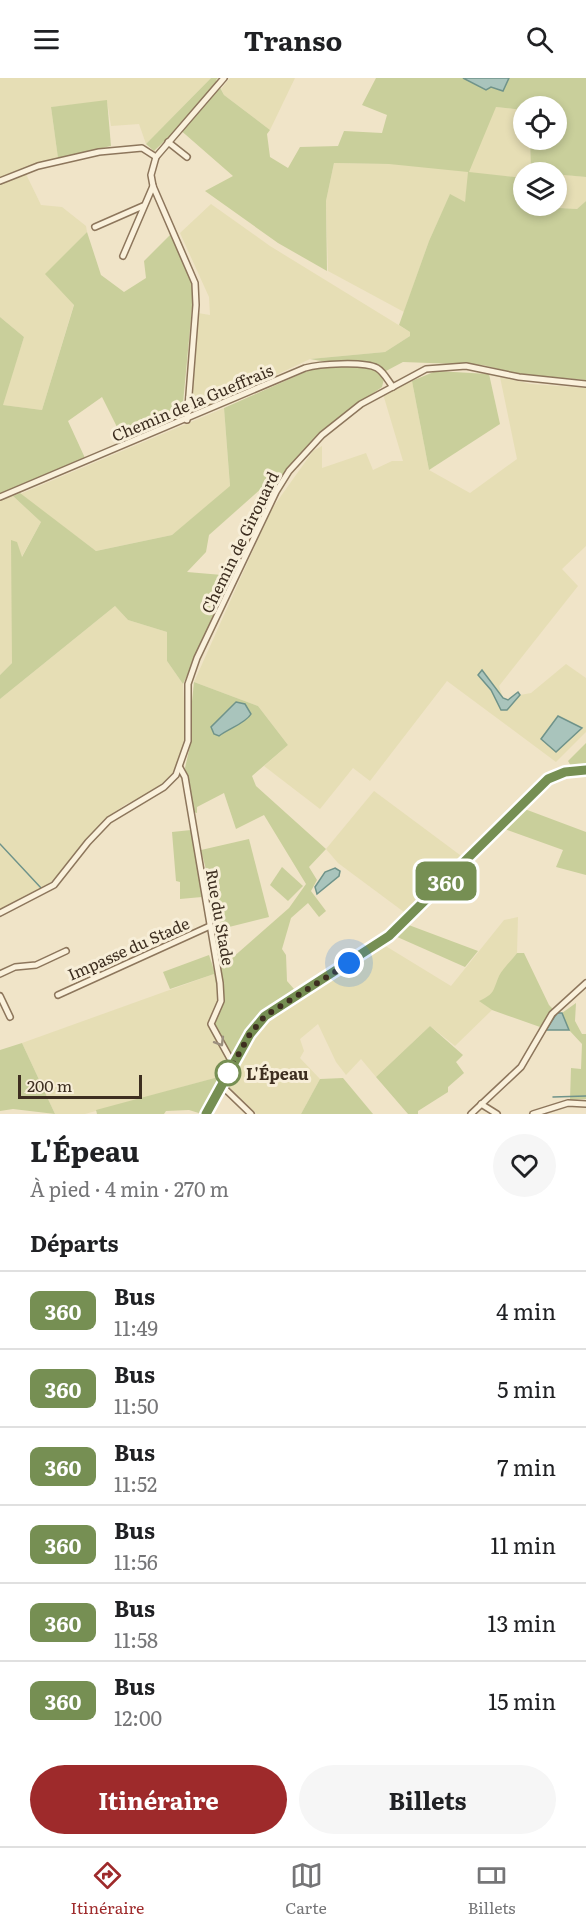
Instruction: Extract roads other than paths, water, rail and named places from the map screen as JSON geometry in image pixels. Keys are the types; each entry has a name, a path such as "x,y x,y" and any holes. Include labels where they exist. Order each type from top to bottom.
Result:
{"main road":[{"path":"206,1114 250,1034 265,1016 389,936 542,784 556,775 586,770"}],"street":[{"path":"187,420 196,304 195,283 153,186 151,175 156,157 224,78"},
{"path":"168,142 187,157"},
{"path":"0,181 38,166 99,152 142,148 156,157"},
{"path":"123,256 153,186"},
{"path":"148,199 159,200"},
{"path":"95,227 108,224 143,206"},
{"name":"Chemin de Girouard","path":"0,913 54,885 93,836 118,812 164,787 180,768 188,741 190,676 276,492 289,471 322,435 361,404 426,369 445,365 474,367 519,377 586,384"},
{"name":"Chemin de la Gueffrais","path":"0,497 312,366 371,366 381,371 393,387"},
{"name":"Rue du Stade","path":"180,768 185,777 221,1001 212,1024 233,1064"},
{"name":"Impasse du Stade","path":"58,994 210,926"},
{"path":"0,974 15,967 36,965 66,951"},
{"path":"471,1114 521,1066 552,1014 586,982"},
{"path":"0,996 9,1017"},
{"path":"222,1086 251,1114"},
{"path":"533,1114 568,1103 586,1104"},
{"path":"481,1104 497,1114"}],"water":[{"path":"463,78 509,78 503,91 491,87 486,90"},
{"path":"482,670 503,698 508,700 518,692 520,695 507,710 501,710 491,690 478,675"},
{"path":"236,702 245,704 251,714 219,736 214,734 211,727"},
{"path":"558,716 582,728 556,752 541,739"},
{"path":"335,868 340,871 339,876 317,894 315,887 325,872"},
{"path":"557,1013 562,1013 569,1030 546,1030"}],"waterway":[{"path":"0,844 42,889"},
{"path":"553,1097 586,1096"}],"place":[{"name":"L'Épeau","path":"228,1073"}]}
